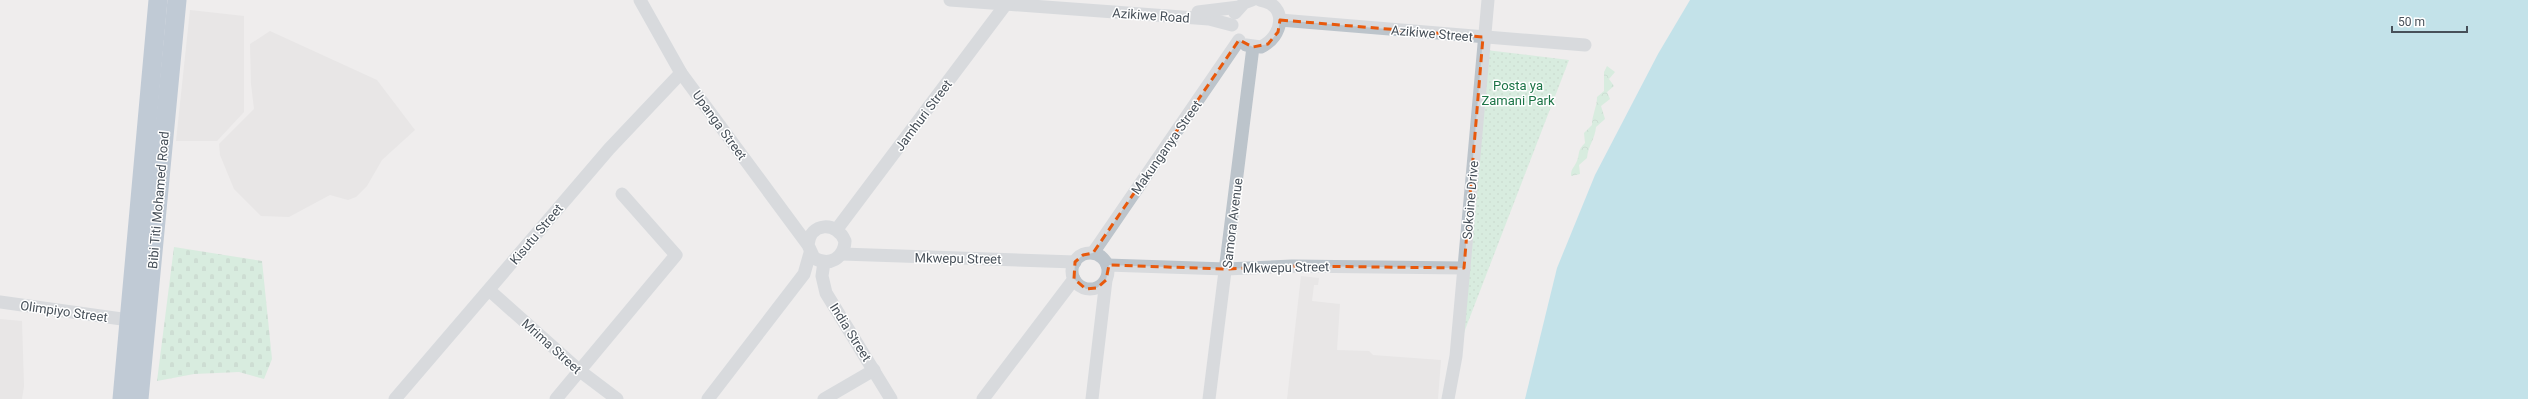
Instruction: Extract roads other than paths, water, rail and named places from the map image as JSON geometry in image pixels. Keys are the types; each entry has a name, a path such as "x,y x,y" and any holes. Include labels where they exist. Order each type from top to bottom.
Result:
{"highway":[{"name":"Bibi Titi Mohamed Road","path":"122,399 158,0"},
{"name":"Bibi Titi Mohamed Road","path":"139,399 177,0"}],"street":[{"name":"Upanga Street","path":"640,0 681,73 816,255"},
{"name":"Azikiwe Road","path":"950,0 1008,2 1209,19 1232,25"},
{"name":"Azikiwe Road","path":"1049,0 1205,13 1239,7 1252,0"},
{"path":"1239,7 1233,18 1232,25 1239,40 1252,47 1261,47 1274,38 1278,32 1280,20 1276,9 1270,4 1260,0"},
{"name":"Sokoine Drive","path":"1448,399 1456,356 1483,37 1488,0"},
{"name":"Jamhuri Street","path":"837,228 1008,2"},
{"name":"Azikiwe Street","path":"1280,20 1585,45"},
{"name":"Makunganya Street","path":"1093,253 1239,40"},
{"name":"Samora Avenue","path":"1209,399 1252,47"},
{"name":"Kisutu Street","path":"395,399 609,149 681,73"},
{"path":"556,399 676,255 622,194"},
{"path":"793,224 804,230 813,231 824,226 837,228 845,241 842,254 833,261 816,255"},
{"path":"715,399 811,277 816,255 813,231"},
{"path":"1092,399 1107,265 1102,257 1093,253"},
{"name":"Mkwepu Street","path":"842,254 1075,262 1083,255 1093,253"},
{"path":"708,399 804,274 816,255"},
{"name":"India Street","path":"816,255 826,293 891,399"},
{"path":"1075,262 1072,270 1074,279 1081,286 1092,289 1102,285 1106,280"},
{"name":"Mkwepu Street","path":"1107,265 1226,269 1292,266 1464,268"},
{"path":"983,399 1074,279"},
{"name":"Mrima Street","path":"489,290 580,371 617,399"},
{"name":"Olimpiyo Street","path":"0,302 129,320"},
{"path":"824,399 874,370"}],"water":[{"path":"1690,0 2528,0 2528,399 1525,399 1557,268 1595,175 1658,54"}],"park label":[{"name":"Posta ya Zamani Park","path":"1518,92"}]}
